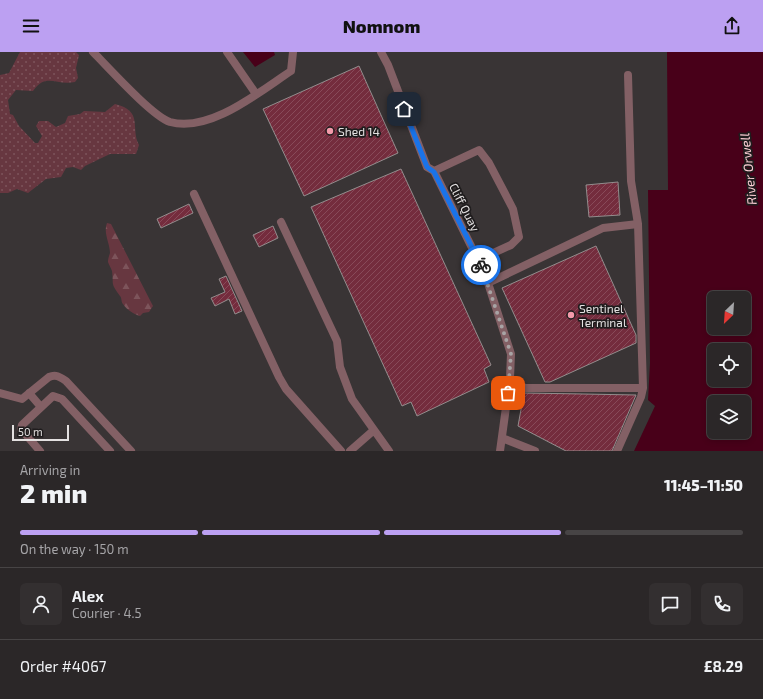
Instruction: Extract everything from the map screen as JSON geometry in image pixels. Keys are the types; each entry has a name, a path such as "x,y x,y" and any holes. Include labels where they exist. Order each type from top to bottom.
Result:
{"lane":[{"path":"93,52 149,108 170,121 193,124 217,118 291,71 293,52"},
{"path":"227,52 256,94"},
{"name":"Cliff Quay","path":"381,52 388,65 427,167 434,172 488,283 511,354 510,378 500,451"},
{"path":"617,451 641,397 643,388 638,224 631,181 628,75"},
{"path":"434,172 479,150 489,163 513,209 519,237 511,245 478,260"},
{"path":"194,194 279,377 286,389 341,451"},
{"path":"281,222 337,341 340,367 352,399 389,451"},
{"path":"488,283 603,228 638,224"},
{"path":"0,393 22,399 49,377 54,375 60,376 131,451"},
{"path":"510,378 516,385 526,388 643,388"},
{"path":"29,393 41,407"},
{"path":"40,451 21,429 22,425 53,396 62,399 110,451"},
{"path":"350,451 374,430"},
{"path":"502,438 535,451"}],"green space":[{"path":"20,52 76,52 79,55 76,68 78,78 75,82 42,82 33,91 16,90 8,100 10,114 13,115 19,126 35,143 38,143 42,136 36,126 39,121 48,121 56,127 65,123 68,116 80,114 84,111 105,112 115,104 130,111 133,116 139,145 136,154 110,154 85,166 81,170 73,167 66,168 61,177 46,179 28,193 17,189 8,193 0,193 0,75 9,73"},
{"path":"107,223 111,224 153,306 149,312 143,313 140,316 131,312 122,303 121,297 114,286 112,271 108,262 110,249 106,234"}],"water":[{"path":"243,52 274,52 275,55 255,67"},
{"name":"River Orwell","path":"667,52 763,52 763,451 634,451 655,406 648,400 650,363 648,190 668,190"}],"building":[{"name":"Shed 14","path":"359,66 398,153 304,196 263,109"},
{"path":"401,169 491,365 484,369 489,382 417,416 411,402 402,406 311,207"},
{"path":"618,182 620,215 589,217 586,185"},
{"path":"189,204 193,213 161,228 157,219"},
{"path":"273,226 278,238 259,247 253,235"},
{"name":"Sentinel Terminal","path":"596,246 636,335 636,343 550,382 545,382 502,288"},
{"path":"226,276 242,311 235,314 229,299 215,306 211,298 225,292 219,279"},
{"path":"524,393 636,395 612,451 566,451 518,426"}],"way so far":[{"path":"481,265 511,354 508,393"}],"place":[{"name":"Shed 14","path":"330,131"},
{"name":"Sentinel Terminal","path":"571,315"}],"route":[{"path":"404,109 427,167 434,172 481,265"}]}
